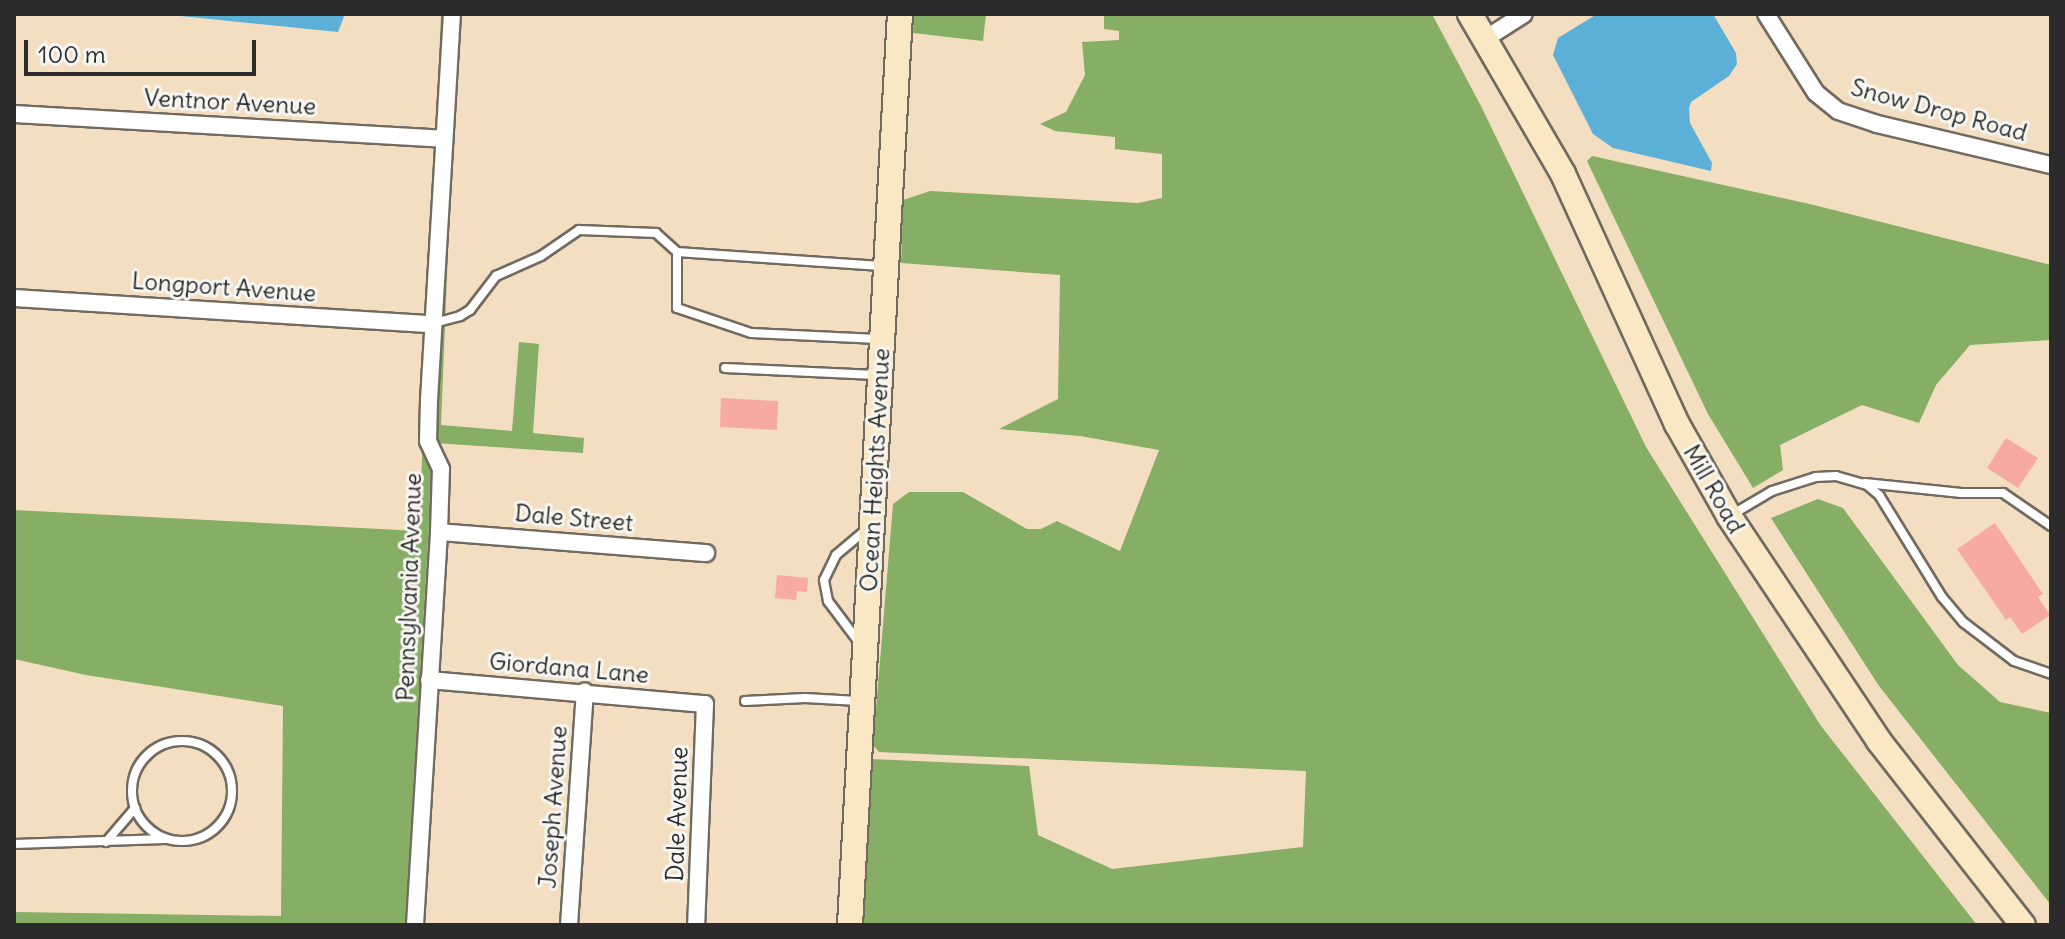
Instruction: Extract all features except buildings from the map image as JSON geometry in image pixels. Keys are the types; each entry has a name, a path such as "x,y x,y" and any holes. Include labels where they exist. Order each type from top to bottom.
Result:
{"street":[{"name":"Pennsylvania Avenue","path":"415,925 441,469 428,441 431,324 452,14"},
{"name":"Ocean Heights Avenue","path":"850,925 900,14"},
{"path":"1477,21 1524,14"},
{"name":"Snow Drop Road","path":"1766,14 1816,93 1838,111 1877,124 2051,165"},
{"name":"Mill Road","path":"1477,21 1563,174 1668,405 1729,516 1879,741 2023,925"},
{"name":"Ventnor Avenue","path":"14,114 443,139"},
{"name":"Longport Avenue","path":"14,298 431,324"},
{"name":"Dale Street","path":"439,532 706,553"},
{"name":"Giordana Lane","path":"429,680 705,704"},
{"name":"Joseph Avenue","path":"569,925 585,692"},
{"name":"Dale Avenue","path":"696,925 705,704"}],"lane":[{"path":"431,324 470,310 496,276 541,256 579,230 656,233 677,252 886,266"},
{"path":"677,252 677,308 751,333 882,339"},
{"path":"725,368 880,375"},
{"path":"1729,516 1772,491 1816,477 1836,476 1860,482 1961,493 2003,493 2051,526"},
{"path":"1860,482 1882,498 1942,597 1963,622 2014,661 2051,674"},
{"path":"865,651 828,601 824,580 836,555 872,526"},
{"path":"745,701 805,698 862,701"},
{"path":"14,844 187,841 203,836 226,814 231,782 215,753 185,741 153,749 134,776 132,792 135,808 155,833 170,839"},
{"path":"106,842 135,808"}],"green space":[{"path":"441,14 454,14 443,138 448,251 441,425 512,431 519,342 539,344 533,433 584,438 583,453 434,443 405,925 14,925 14,912 281,916 283,706 86,675 14,659 14,510 419,531"},
{"path":"914,14 986,14 983,41 913,33"},
{"path":"1104,14 1432,14 1481,106 1646,447 1821,726 1977,925 863,925 871,759 1029,766 1038,835 1112,869 1303,847 1306,771 879,752 873,745 893,504 909,492 963,492 1027,529 1041,529 1057,521 1120,551 1159,450 1080,436 999,429 1058,399 1060,275 901,263 903,200 930,191 1138,203 1162,198 1162,154 1115,149 1115,137 1055,131 1040,124 1066,112 1085,75 1082,42 1119,40 1119,31 1104,29"},
{"path":"1592,156 1814,205 2051,265 2051,340 1970,345 1936,385 1919,423 1862,405 1780,445 1783,470 1753,488 1708,414 1587,161"},
{"path":"1818,499 1843,508 1958,665 2000,702 2051,713 2051,905 1879,686 1771,518"}],"water":[{"path":"161,14 345,14 338,32"},
{"path":"1597,14 1713,14 1736,53 1737,64 1729,76 1691,102 1689,108 1690,123 1712,163 1711,171 1613,148 1593,134 1553,55 1558,38"}]}
